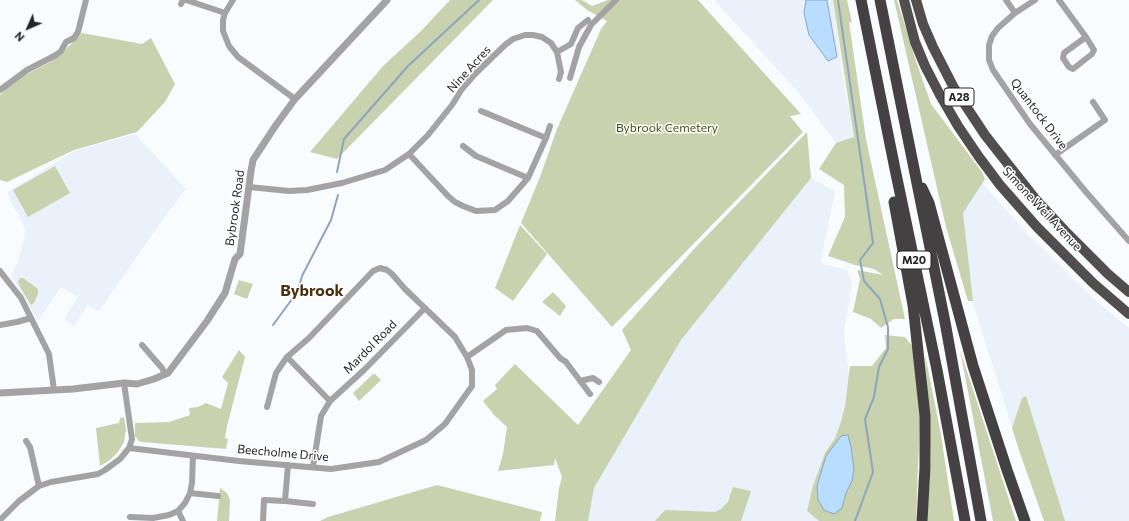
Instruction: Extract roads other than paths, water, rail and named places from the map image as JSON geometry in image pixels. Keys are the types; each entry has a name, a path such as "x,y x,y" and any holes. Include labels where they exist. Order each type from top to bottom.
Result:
{"highway":[{"name":"M20","path":"861,0 937,370 965,521"},
{"name":"M20","path":"880,0 960,403 981,521"},
{"name":"Simone Weil Avenue","path":"904,0 915,42 925,66 958,126 979,157 1000,186 1037,227 1093,283 1129,314"},
{"name":"Simone Weil Avenue","path":"916,0 923,24 954,88 986,135 1037,201 1108,274 1129,292"},
{"name":"M20","path":"895,169 894,200 913,304 925,416 925,467 922,521"},
{"name":"M20","path":"915,175 929,203 973,366 1006,470 1025,521"}],"street":[{"path":"0,90 27,70 56,55 61,51 66,42 74,38 78,32 86,0"},
{"path":"233,0 225,13 223,31 225,38 233,52 295,99"},
{"name":"Bybrook Road","path":"0,393 54,390 124,383 138,384 165,374 207,321 225,293 235,259 240,254 253,160 295,99 387,0"},
{"path":"570,78 580,47 591,25 616,0"},
{"path":"1006,0 1015,13"},
{"name":"Quantock Drive","path":"1035,0 1015,13 998,28 992,36 989,45 989,60 993,70 1030,124 1129,241"},
{"path":"1060,0 1086,37 1094,50 1092,54 1073,68 1069,67 1063,58 1064,54 1086,37"},
{"path":"183,1 225,13"},
{"path":"559,79 560,72 557,52 571,44 578,28 588,20"},
{"name":"Nine Acres","path":"249,187 289,191 307,190 342,184 385,170 409,154 428,135 475,74 513,39 533,34 547,40 557,52"},
{"path":"1055,154 1105,120 1093,102"},
{"path":"481,111 546,138"},
{"path":"409,154 448,196 464,206 476,211 495,210 502,206 528,178 550,126"},
{"path":"463,146 476,156 528,178"},
{"name":"Beecholme Drive","path":"129,448 288,466 331,469 379,462 426,440 445,424 472,386 472,370 467,357 455,337 405,289 392,274 387,270 380,268 373,271 354,293 334,311 309,338 286,357 276,373 267,408"},
{"path":"0,271 21,298 49,354 54,390"},
{"name":"Mardol Road","path":"313,467 321,416 330,401 364,370 425,308"},
{"path":"0,325 31,318"},
{"path":"467,357 506,330 527,328 537,331 560,358 566,362 590,394"},
{"path":"142,346 162,368 165,374"},
{"path":"286,357 330,401"},
{"path":"580,381 593,378 599,382"},
{"path":"0,520 19,501 39,486 51,482 98,474 120,459 129,448 132,439 124,383"},
{"path":"26,441 30,447 39,486"},
{"path":"130,517 153,518 169,515 178,511 185,503 190,493 193,456"},
{"path":"285,501 288,466"},
{"path":"190,493 218,496"},
{"path":"263,521 264,500 312,504"},
{"path":"178,511 183,521"}],"water":[{"path":"806,0 827,0 837,57 828,61 809,35 804,13"},
{"path":"848,435 854,469 852,481 846,493 842,508 834,514 824,510 818,500 817,486 826,456 841,436"}],"waterway":[{"path":"337,172 344,139 408,66 479,0"},
{"path":"838,0 873,243 860,260 864,281 880,299 888,327 888,349 879,367 874,397 865,419 873,472 855,521"},
{"path":"273,325 298,291 302,276 331,220 338,195"}],"district":[{"name":"Bybrook","path":"312,291"}],"park label":[{"name":"Bybrook Cemetery","path":"667,128"}]}
